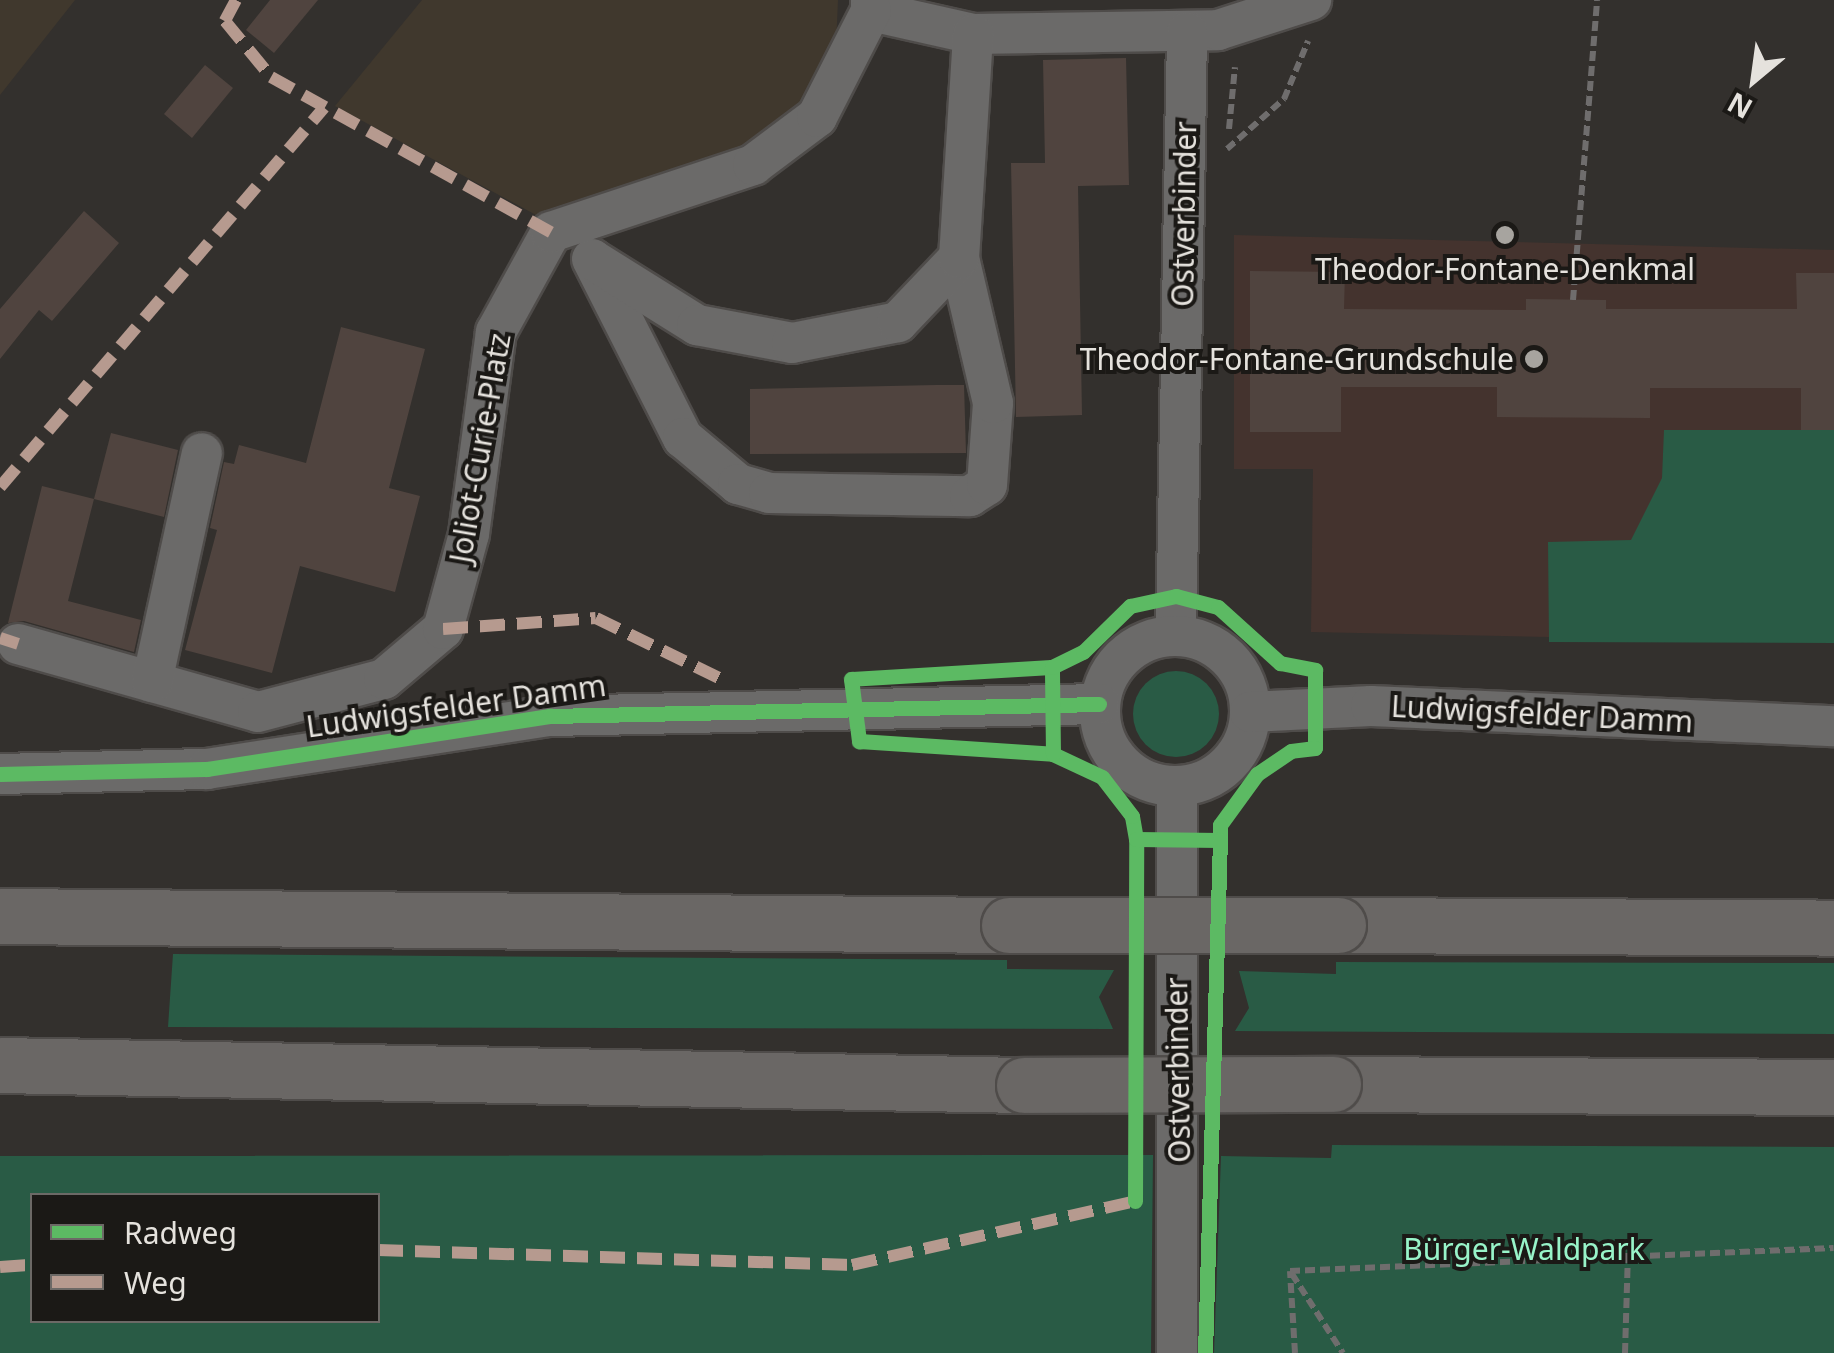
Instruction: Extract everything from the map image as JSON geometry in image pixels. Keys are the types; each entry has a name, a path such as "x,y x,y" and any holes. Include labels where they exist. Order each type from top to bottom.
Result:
{"highway":[{"path":"0,916 1834,928"},
{"path":"0,1065 1024,1085 1834,1087"}],"street":[{"path":"551,232 753,165 818,116 871,6 973,34 1186,32 1244,25 1311,0"},
{"name":"Ostverbinder","path":"1176,635 1186,32"},
{"path":"592,259 682,438 738,484 769,493 970,496 987,485 993,404 959,258 973,34"},
{"path":"551,232 696,325 792,343 898,322 959,258"},
{"name":"Joliot-Curie-Platz","path":"18,644 258,712 384,679 443,629 470,534 496,332 551,232"},
{"path":"152,682 202,453"},
{"path":"1176,635 1210,644 1229,658 1247,689 1250,712 1240,749 1224,768 1177,786 1152,782 1120,762 1102,730 1099,704 1120,659 1139,644 1176,635"},
{"name":"Ludwigsfelder Damm","path":"0,774 207,769 550,716 1099,704"},
{"name":"Ludwigsfelder Damm","path":"1250,712 1372,706 1834,726"},
{"name":"Ostverbinder","path":"1177,786 1177,1353"}],"path":[{"path":"1574,300 1597,0"},
{"path":"1228,149 1284,99 1310,36 1292,42"},
{"path":"1227,169 1236,60"},
{"path":"1290,1271 1628,1252 1834,1248"},
{"path":"1625,1353 1628,1252"},
{"path":"1290,1271 1295,1353"},
{"path":"1290,1271 1344,1353"}],"shaded area":[{"path":"0,0 75,0 0,95"},
{"path":"422,0 838,0 836,45 802,114 742,158 558,227 335,106"},
{"name":"Theodor-Fontane-Grundschule","path":"1234,235 1834,250 1834,643 1311,632 1313,469 1234,469"}],"green space":[{"path":"1664,430 1834,430 1834,643 1549,642 1548,542 1631,540 1662,478"},
{"path":"1176,671 1206,684 1219,714 1206,744 1176,757 1146,744 1133,714 1146,684"},
{"path":"173,954 1007,960 1007,969 1114,970 1099,997 1113,1029 168,1027"},
{"path":"1336,962 1834,963 1834,1034 1235,1031 1249,1008 1239,971 1336,974"},
{"name":"Bürger-Waldpark","path":"1332,1145 1834,1147 1834,1353 1214,1353 1221,1156 1331,1158"},
{"path":"1153,1155 1151,1353 0,1353 0,1156"}],"building":[{"path":"270,0 318,0 274,53 246,30"},
{"path":"1126,58 1129,185 1078,186 1082,415 1016,417 1011,163 1045,163 1043,60"},
{"path":"205,65 233,88 192,138 164,114"},
{"path":"84,211 119,243 52,321 39,310 0,359 0,309"},
{"path":"1250,271 1345,272 1344,309 1526,310 1526,299 1606,300 1606,309 1797,309 1796,273 1834,273 1834,430 1801,430 1801,388 1650,388 1650,418 1497,417 1497,387 1341,387 1341,432 1250,432"},
{"path":"341,327 425,349 389,488 420,496 395,592 300,566 272,673 185,650 217,530 210,528 224,462 234,464 239,445 306,463"},
{"path":"964,385 966,453 750,454 750,389"},
{"path":"111,433 178,450 164,517 94,499"},
{"path":"42,486 94,499 68,601 141,620 134,652 24,621 8,623"}],"marked path":[{"path":"236,0 225,21 271,77 551,232"},
{"path":"0,487 324,107"},
{"path":"443,629 596,618 727,682"},
{"path":"0,638 18,644"},
{"path":"380,1250 852,1265 1135,1201 1135,1196"},
{"path":"0,1267 30,1265"}],"cycle path":[{"path":"1135,1201 1136,839 1132,816 1102,777 1053,754 1052,667 1083,652 1130,606 1176,596 1218,607 1280,663 1315,670 1315,748 1291,751 1257,774 1220,825 1220,840 1136,839"},
{"path":"1052,667 851,679 859,741 1053,754"},
{"path":"0,774 207,769 550,716 1099,704"},
{"path":"1205,1353 1220,840"}],"place":[{"name":"Theodor-Fontane-Denkmal","path":"1505,235"},
{"name":"Theodor-Fontane-Grundschule","path":"1534,359"}]}
